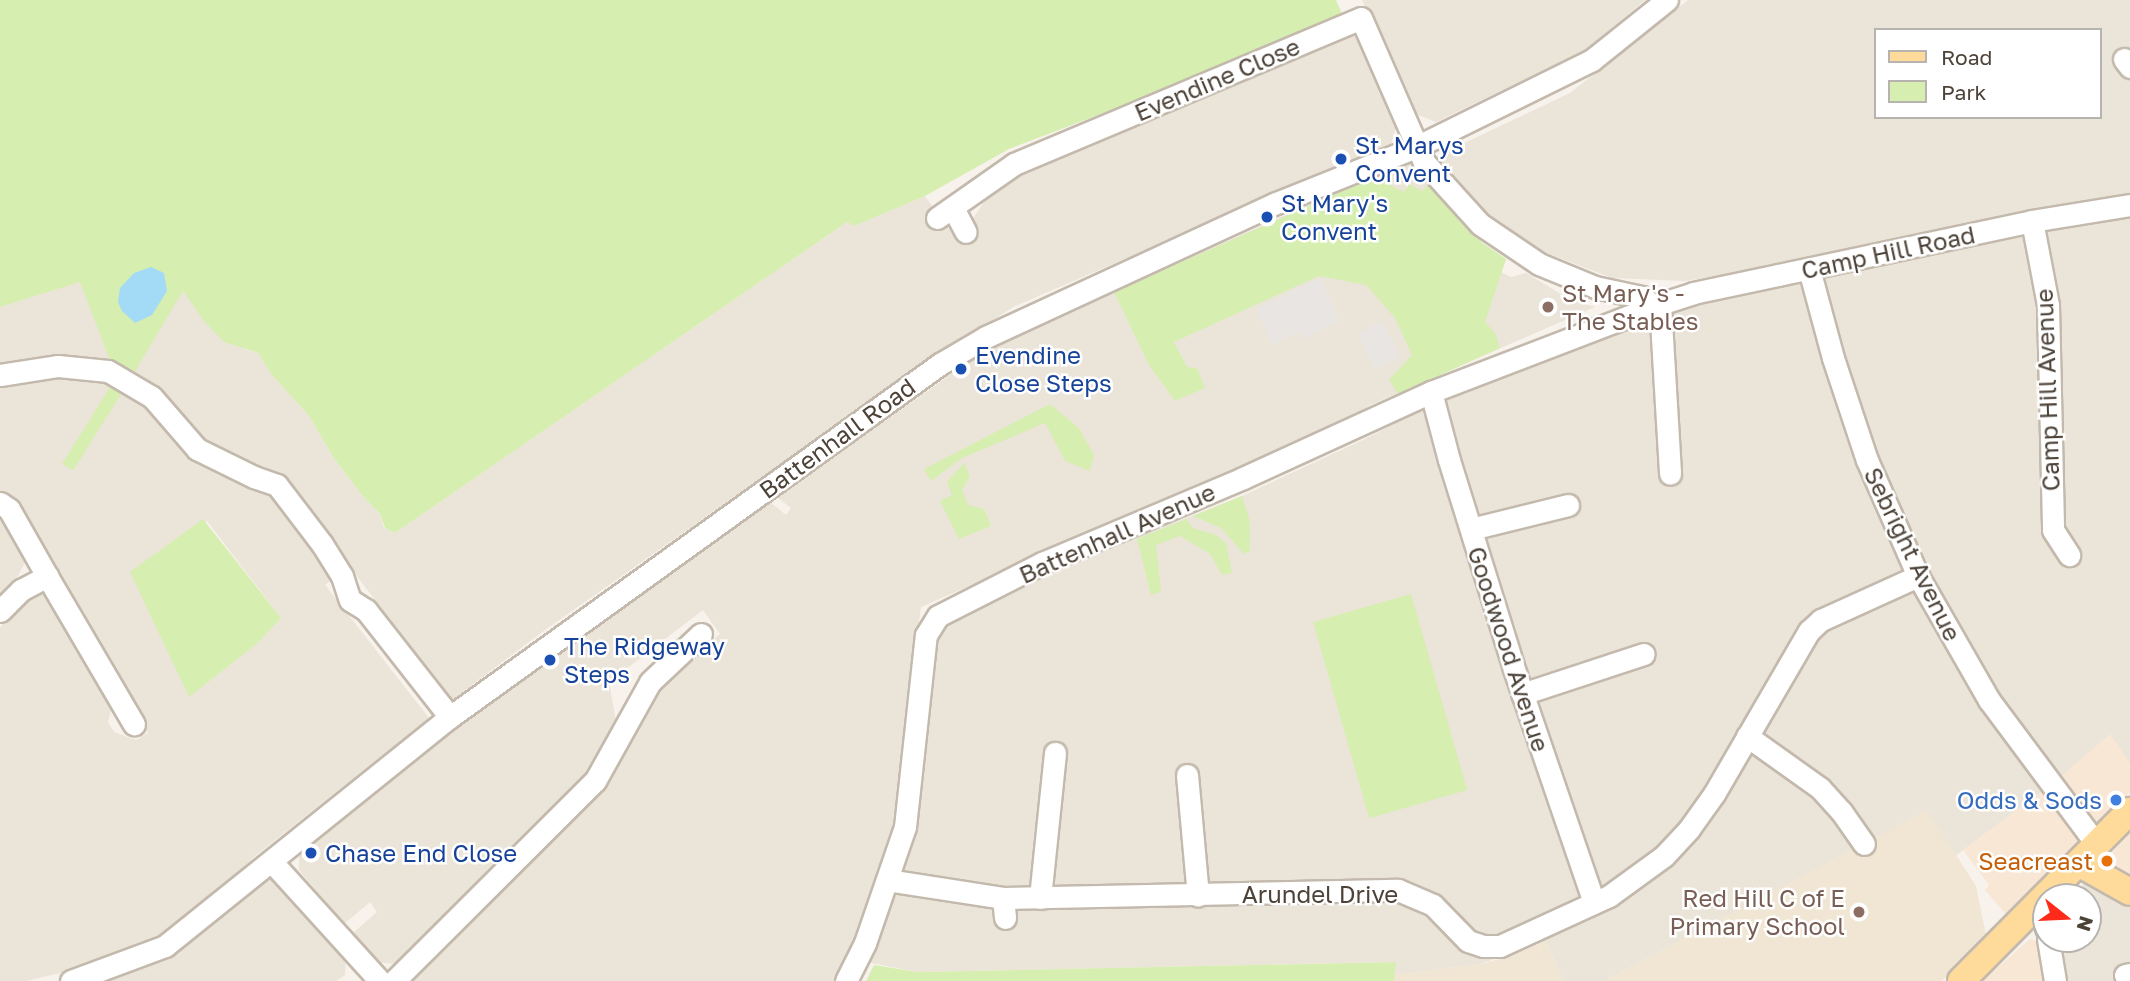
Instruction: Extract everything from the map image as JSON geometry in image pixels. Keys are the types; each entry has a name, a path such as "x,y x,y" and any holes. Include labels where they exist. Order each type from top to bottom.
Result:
{"main road":[{"path":"2066,883 2088,854 2130,811"},
{"path":"2088,854 2130,892"},
{"path":"1961,981 2032,924"}],"street":[{"name":"Battenhall Road","path":"71,981 165,946 450,717 952,358 986,337 1276,203 1416,147 1592,60 1667,0"},
{"name":"Evendine Close","path":"966,232 945,213 1014,164 1361,18 1416,147"},
{"path":"1416,147 1434,172 1490,230 1539,264 1595,287 1642,297 1655,306 1670,474"},
{"name":"Camp Hill Road","path":"1655,306 1693,293 2032,221 2130,205"},
{"name":"Camp Hill Avenue","path":"2032,221 2048,304 2053,530 2069,555"},
{"name":"Sebright Avenue","path":"1809,269 1833,358 1867,460 1918,576 1989,700 2088,854"},
{"name":"Battenhall Avenue","path":"846,981 865,943 905,827 926,635 937,616 1042,563 1243,478 1431,392 1655,306"},
{"path":"0,375 58,366 108,372 152,397 197,449 254,477 271,495 287,501 322,544 342,576 350,600 366,610 450,717"},
{"name":"Goodwood Avenue","path":"1431,392 1522,694 1594,903"},
{"path":"0,503 9,509 134,724"},
{"path":"1471,529 1568,505"},
{"path":"0,611 21,590 47,576"},
{"name":"Arundel Drive","path":"887,880 1004,908 1040,898 1398,890 1433,905 1468,941 1483,946 1500,946 1594,903 1664,856 1689,829 1714,794 1809,631 1821,620 1918,576"},
{"path":"394,981 595,781 650,682 701,634"},
{"path":"1522,694 1644,654"},
{"path":"1747,736 1820,788 1841,811 1864,844"},
{"path":"1040,898 1055,753"},
{"path":"1187,775 1198,895"},
{"path":"272,862 365,977"},
{"path":"2051,953 2056,981"}],"shaded area":[{"path":"1362,0 1645,0 1584,51 1436,122 1416,114"},
{"path":"1688,0 2130,0 2130,763 2055,782 1955,856 1926,811 1604,981 1563,981 1546,941 1480,964 1394,975 1395,962 918,972 850,959 838,981 409,981 616,770 662,680 720,634 703,610 609,682 616,721 595,764 394,964 377,962 354,932 377,912 370,902 344,924 299,870 299,852 456,726 770,502 786,515 791,508 777,497 973,359 1016,336 1406,161 1425,172 1481,242 1506,259 1501,272 1511,277 1526,273 1569,299 1595,307 1368,406 1349,421 921,607 901,751 920,753 932,645 944,622 1037,577 1242,496 1367,438 1442,399 1678,304 1917,235 1782,265 1685,281 1612,278 1544,252 1484,213 1437,156 1570,93"},
{"path":"1347,33 1359,39 1396,128 1391,144 1013,307 884,391 538,635 452,700 349,566 325,585 429,718 255,856 191,917 158,936 73,970 26,981 0,981 0,628 8,615 31,595 42,593 50,597 112,706 108,722 114,732 136,740 148,733 24,512 0,492 0,307 175,251 244,349 258,353 265,361 272,375 309,416 333,457 380,514 384,528 395,533 847,222 854,226 925,196 958,241 984,202 1017,175","holes":["207,521 281,618 258,643 189,696 131,572"]},
{"path":"1320,278 1340,321 1303,339 1299,332 1272,345 1256,309"},
{"path":"1383,321 1400,357 1375,369 1358,333"},
{"path":"0,513 28,556 15,582 0,595"},
{"path":"2110,734 2130,763 2130,792 2096,826 2058,779"},
{"path":"2043,791 2081,841 2042,883 2032,883 2032,893 2009,918 1985,890 1989,885 1963,850"},
{"name":"Red Hill C of E Primary School","path":"1927,810 1976,886 1986,935 1942,981 1604,981"},
{"path":"2130,832 2130,881 2106,868 2104,862"},
{"path":"265,879 285,882 346,957 345,975 336,981 97,981 176,949"},
{"path":"2102,891 2130,905 2130,981 2067,981 2062,953 2102,953"},
{"path":"2030,939 2032,953 2045,953 2050,981 1982,981"},
{"path":"1546,941 1563,981 1394,981 1394,975 1480,964 1508,957"}],"green space":[{"path":"0,0 1336,0 1345,21 1009,149 925,196 854,226 847,222 395,533 385,528 380,514 333,457 309,416 272,375 258,353 224,342 204,321 183,291 134,373 111,363 80,282 0,307"},
{"path":"1374,177 1404,192 1409,184 1423,191 1432,180 1481,242 1506,259 1485,322 1495,333 1500,348 1398,394 1389,380 1412,355 1395,318 1366,285 1319,276 1174,342 1187,367 1197,368 1205,388 1175,401 1149,365 1114,292"},
{"path":"112,384 123,391 73,471 62,464"},
{"path":"1050,404 1079,428 1094,455 1090,471 1065,461 1045,423 962,458 931,481 924,469"},
{"path":"964,463 970,476 962,490 968,505 984,509 991,526 959,539 940,501 952,495 947,482"},
{"path":"1242,496 1250,522 1250,551 1244,554 1221,528 1193,516"},
{"path":"203,519 281,618 258,643 189,697 130,572"},
{"path":"1186,519 1193,528 1216,535 1226,543 1232,573 1222,575 1210,554 1180,536 1156,545 1161,592 1151,595 1137,539"},
{"path":"1411,594 1467,790 1369,818 1313,622"},
{"path":"1396,962 1394,981 866,981 874,965 918,972"}],"water":[{"path":"151,267 164,273 167,291 152,315 135,323 122,311 118,302 120,288 134,273"}],"place":[{"name":"St. Marys Convent","path":"1341,159"},
{"name":"St Mary's Convent","path":"1267,217"},
{"name":"St Mary's - The Stables","path":"1548,307"},
{"name":"Evendine Close Steps","path":"961,369"},
{"name":"The Ridgeway Steps","path":"550,660"},
{"name":"Odds & Sods","path":"2116,800"},
{"name":"Chase End Close","path":"311,853"},
{"name":"Seacreast","path":"2107,861"},
{"name":"Red Hill C of E Primary School","path":"1859,912"}]}
